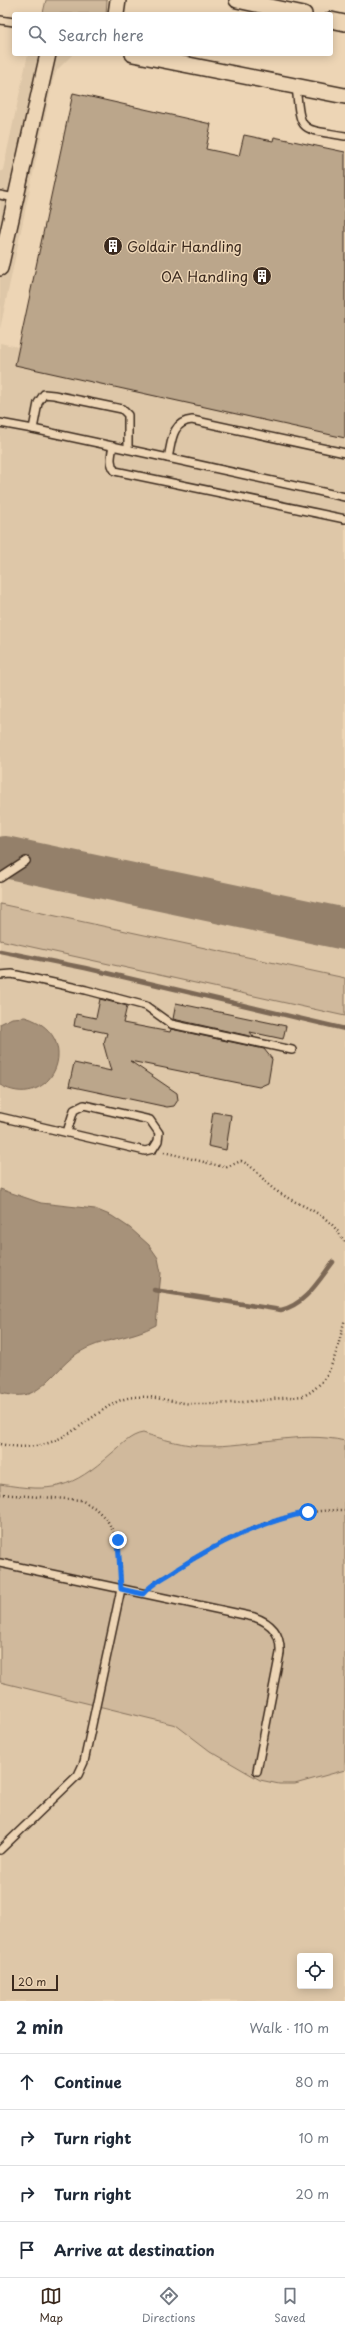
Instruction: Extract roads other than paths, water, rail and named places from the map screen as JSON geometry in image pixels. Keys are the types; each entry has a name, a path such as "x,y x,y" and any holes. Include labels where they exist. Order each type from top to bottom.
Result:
{"street":[{"path":"116,12 118,0"},
{"path":"237,0 262,3 296,12"},
{"path":"333,20 345,22"},
{"path":"0,268 5,222 15,198 48,56"},
{"path":"142,56 345,96"}],"lane":[{"path":"0,20 12,24"},
{"path":"296,86 299,116 302,124 307,129 345,136"},
{"path":"0,195 15,198"},
{"path":"33,429 38,403 44,394 122,409 128,414 129,419 128,449"},
{"path":"168,458 175,429 179,424 192,420 345,453"},
{"path":"0,423 128,449 345,497"},
{"path":"113,446 110,458 111,466 115,471 345,519"},
{"path":"0,878 26,861"},
{"path":"0,975 12,974 86,990 146,1006 171,1024 292,1050"},
{"path":"0,1117 145,1151 153,1149 158,1141 159,1133 150,1120 84,1105 74,1110 67,1132"},
{"path":"0,1563 254,1617 269,1623 275,1630 280,1644 280,1653 257,1771"},
{"path":"0,1850 78,1775 84,1762 121,1589"}],"waterway":[{"path":"0,951 85,968 345,1029"},
{"path":"154,1290 281,1310 297,1303 311,1291 333,1262"}],"place":[{"name":"Goldair Handling","path":"113,246"},
{"name":"OA Handling","path":"262,276"}]}
